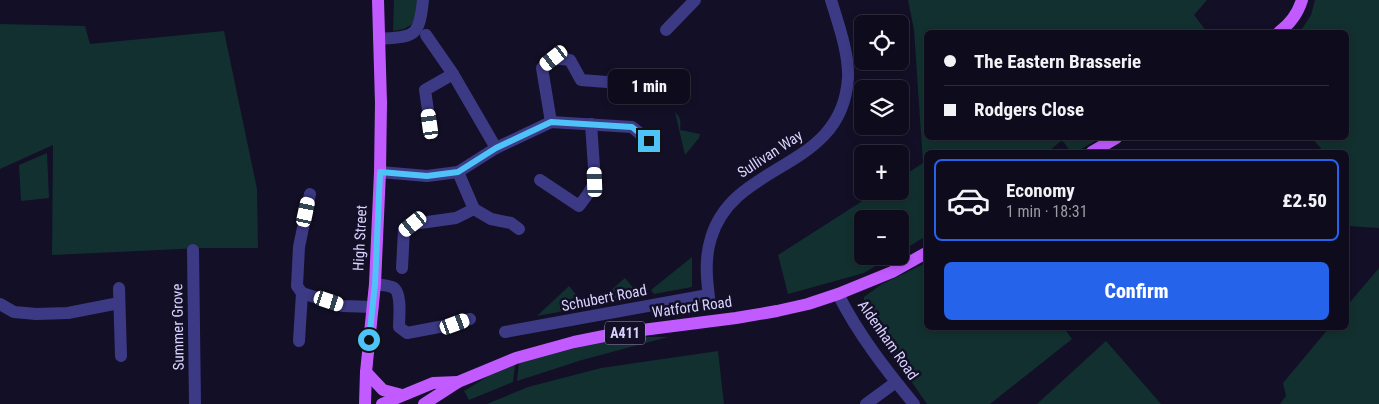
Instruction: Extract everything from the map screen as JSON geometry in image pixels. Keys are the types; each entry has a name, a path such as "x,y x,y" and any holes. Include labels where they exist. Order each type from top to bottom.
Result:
{"main road":[{"name":"High Street","path":"364,404 375,284 380,172 378,0"},
{"path":"1281,30 1292,20 1302,0"},
{"path":"1095,150 1113,140"},
{"name":"Watford Road","path":"425,404 458,382 516,358 574,342 619,333 736,318 808,304 892,272 924,255"},
{"path":"366,372 383,390 402,395"},
{"name":"Watford Road","path":"382,404 433,383 458,382"}],"street":[{"path":"379,39 401,38 409,36 414,32 419,26 427,0"},
{"path":"666,30 695,0"},
{"name":"Sullivan Way","path":"709,300 706,261 711,237 719,219 732,200 747,188 819,142 833,125 841,108 848,76 846,60 831,0"},
{"path":"426,35 453,74 496,148"},
{"path":"551,122 542,68 554,58 570,60 582,80 607,82"},
{"path":"430,124 425,90 453,74"},
{"path":"380,172 427,176 458,172 496,148 551,122 632,127 649,141"},
{"path":"540,180 579,206 595,182 591,124"},
{"path":"458,172 474,209 491,219 511,223 519,229"},
{"path":"299,340 299,247 310,194"},
{"path":"402,268 404,230 413,224 456,218 474,209"},
{"name":"Summer Grove","path":"193,250 195,404"},
{"path":"375,284 390,286 396,289 399,295 399,327 407,333 455,324 470,319"},
{"path":"119,288 121,356"},
{"path":"299,289 343,306 372,307"},
{"name":"Aldenham Road","path":"838,294 845,309 866,341 914,404"},
{"name":"Schubert Road","path":"505,332 709,300"},
{"path":"0,304 14,312 36,314 68,312 119,303"},
{"path":"866,404 896,382"}],"green space":[{"path":"394,0 418,0 414,23 404,29 393,31"},
{"path":"908,0 1207,0 1194,15 1205,30 924,30 924,140 1062,140 1050,150 924,150 924,237 909,246 909,210 854,210 854,265 877,265 864,273 788,294 778,255 864,200 909,200 909,172 923,163 914,30"},
{"path":"1315,0 1379,0 1379,228 1349,226 1349,150 1322,150 1314,140 1349,140 1349,30 1301,30 1311,15"},
{"path":"0,24 85,26 90,44 224,31 257,189 258,248 202,248 52,255 53,145 0,169"},
{"path":"675,112 680,120 680,130 700,134 699,138 685,155"},
{"path":"1062,140 1097,140 1079,150 1070,150"},
{"path":"47,153 49,198 21,201 19,165"},
{"path":"692,257 692,287 654,294 651,290"},
{"path":"924,264 924,330 1065,330 1072,339 990,404 927,404 863,312 864,297 882,284"},
{"path":"1379,268 1379,404 1280,404 1286,396 1283,383 1327,330 1349,330 1349,303"},
{"path":"625,278 641,297 594,305"},
{"path":"569,286 586,307 537,316"},
{"path":"638,337 668,337 582,360 517,381 519,363 591,344"},
{"path":"1106,341 1161,404 1037,404"},
{"path":"718,351 724,404 487,404 528,387 601,368"},
{"path":"515,365 513,382 469,400 464,391 490,375"}],"route":[{"path":"369,340 375,284 380,172 427,176 458,172 496,148 551,122 632,127 649,141"}]}
